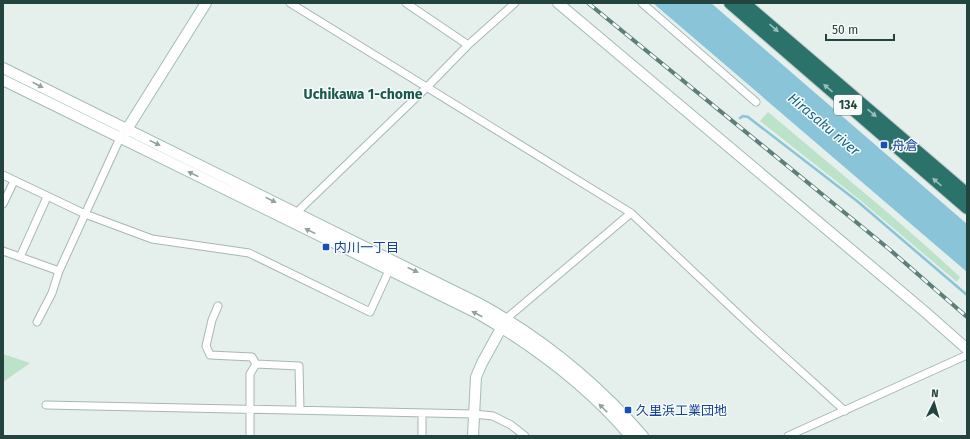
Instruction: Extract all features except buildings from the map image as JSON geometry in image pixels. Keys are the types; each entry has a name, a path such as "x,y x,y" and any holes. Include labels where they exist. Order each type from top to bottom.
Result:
{"highway":[{"name":"134","path":"730,3 967,208"},
{"name":"134","path":"744,3 967,194"}],"street":[{"path":"37,322 52,293 59,271 120,138 128,130 206,3"},
{"path":"290,3 631,212 752,327 845,411"},
{"path":"406,3 468,45"},
{"path":"288,220 427,87 468,45 515,3"},
{"path":"558,3 967,349"},
{"path":"642,3 756,102"},
{"path":"3,68 296,213 502,328 527,344 563,371 604,408 630,436"},
{"path":"3,80 288,220 482,304 549,347 577,369 612,402 643,436"},
{"path":"3,176 85,214 152,239 249,253 370,312 391,265"},
{"path":"3,204 14,181"},
{"path":"20,257 47,197"},
{"path":"473,436 476,377 506,318 631,212"},
{"path":"3,251 59,271"},
{"path":"218,306 212,320 206,346 210,355 252,357 256,364"},
{"path":"788,436 967,355"},
{"path":"250,436 250,374 256,364"},
{"path":"256,364 299,366 300,410"},
{"path":"46,405 474,414 493,416 511,425 525,436"},
{"path":"422,413 422,436"}],"green space":[{"path":"768,112 890,214 937,256 960,277 957,282 860,200 760,121"},
{"path":"3,354 30,363 3,382"}],"water":[{"name":"Hirasaku river","path":"653,3 711,3 967,224 967,272"}],"waterway":[{"path":"740,118 743,116 748,117 857,201 967,295"}],"railway":[{"path":"588,3 889,249 967,317"}],"place":[{"name":"舟倉","path":"884,145"},
{"name":"内川一丁目","path":"326,247"},
{"name":"久里浜工業団地","path":"628,410"}],"district":[{"name":"Uchikawa 1-chome","path":"363,94"}]}
